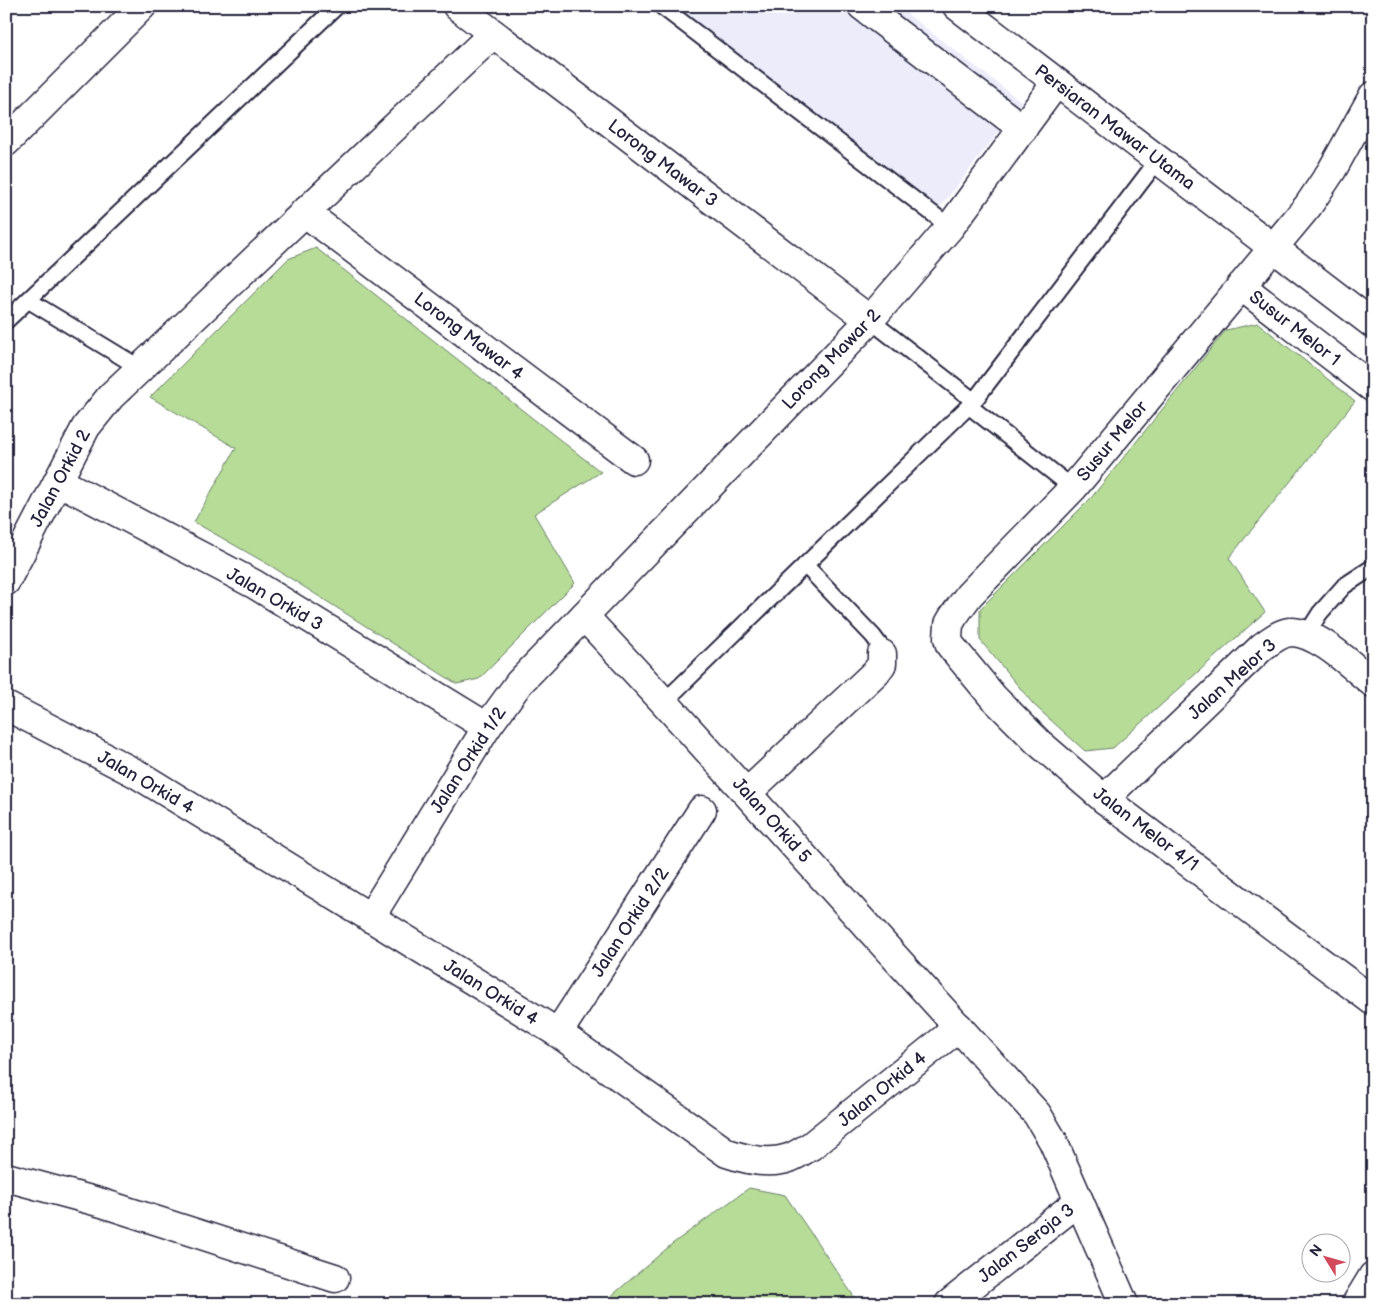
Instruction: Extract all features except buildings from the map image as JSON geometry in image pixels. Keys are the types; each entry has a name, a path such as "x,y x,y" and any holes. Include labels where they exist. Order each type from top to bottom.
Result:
{"street":[{"path":"6,142 142,6"},
{"name":"Lorong Mawar 3","path":"457,6 870,320"},
{"path":"862,6 1023,129"},
{"name":"Persiaran Mawar Utama","path":"956,6 1373,324"},
{"name":"Jalan Orkid 2","path":"6,581 86,427 99,410 132,375 493,34"},
{"name":"Lorong Mawar 2","path":"584,616 870,320 950,227 1056,82"},
{"name":"Susur Melor","path":"948,631 953,617 969,596 1073,488 1308,206 1332,170 1373,96"},
{"name":"Lorong Mawar 4","path":"304,212 634,460"},
{"name":"Susur Melor 1","path":"1241,286 1373,388"},
{"name":"Jalan Orkid 3","path":"58,482 254,584 487,727"},
{"name":"Jalan Orkid 5","path":"584,616 747,793 1041,1121 1053,1141 1124,1304"},
{"name":"Jalan Orkid 1/2","path":"370,918 487,727 519,683 584,616"},
{"name":"Jalan Melor 4/1","path":"948,631 950,644 993,697 1038,742 1104,799 1373,1001"},
{"name":"Jalan Melor 3","path":"1104,799 1262,647 1276,637 1289,632 1306,635 1320,641 1373,683"},
{"path":"747,793 876,672 882,664 882,654"},
{"name":"Jalan Orkid 4","path":"6,706 137,774 558,1033 727,1153 746,1160 768,1162 789,1158 811,1146 958,1027"},
{"name":"Jalan Orkid 2/2","path":"558,1033 702,810"},
{"path":"6,1176 102,1203 335,1278"},
{"name":"Jalan Seroja 3","path":"949,1304 1079,1201"},
{"path":"1356,1304 1373,1276"}],"lane":[{"path":"6,321 337,6"},
{"path":"662,6 950,227"},
{"path":"664,702 972,404 1158,160"},
{"path":"28,300 132,375"},
{"path":"870,320 1073,488"},
{"path":"805,565 873,636 882,654"},
{"path":"1306,635 1320,613 1344,586 1373,567"}],"shaded area":[{"path":"673,6 897,6 1022,102 938,210"}],"green space":[{"path":"316,248 601,472 534,514 575,583 479,679 457,684 271,566 194,522 236,448 150,397 288,259"},
{"path":"1258,323 1355,401 1229,558 1265,612 1113,748 1085,751 1034,705 980,640 980,609 1091,498 1226,330"},
{"path":"749,1188 785,1195 859,1304 602,1304 672,1244"}]}
